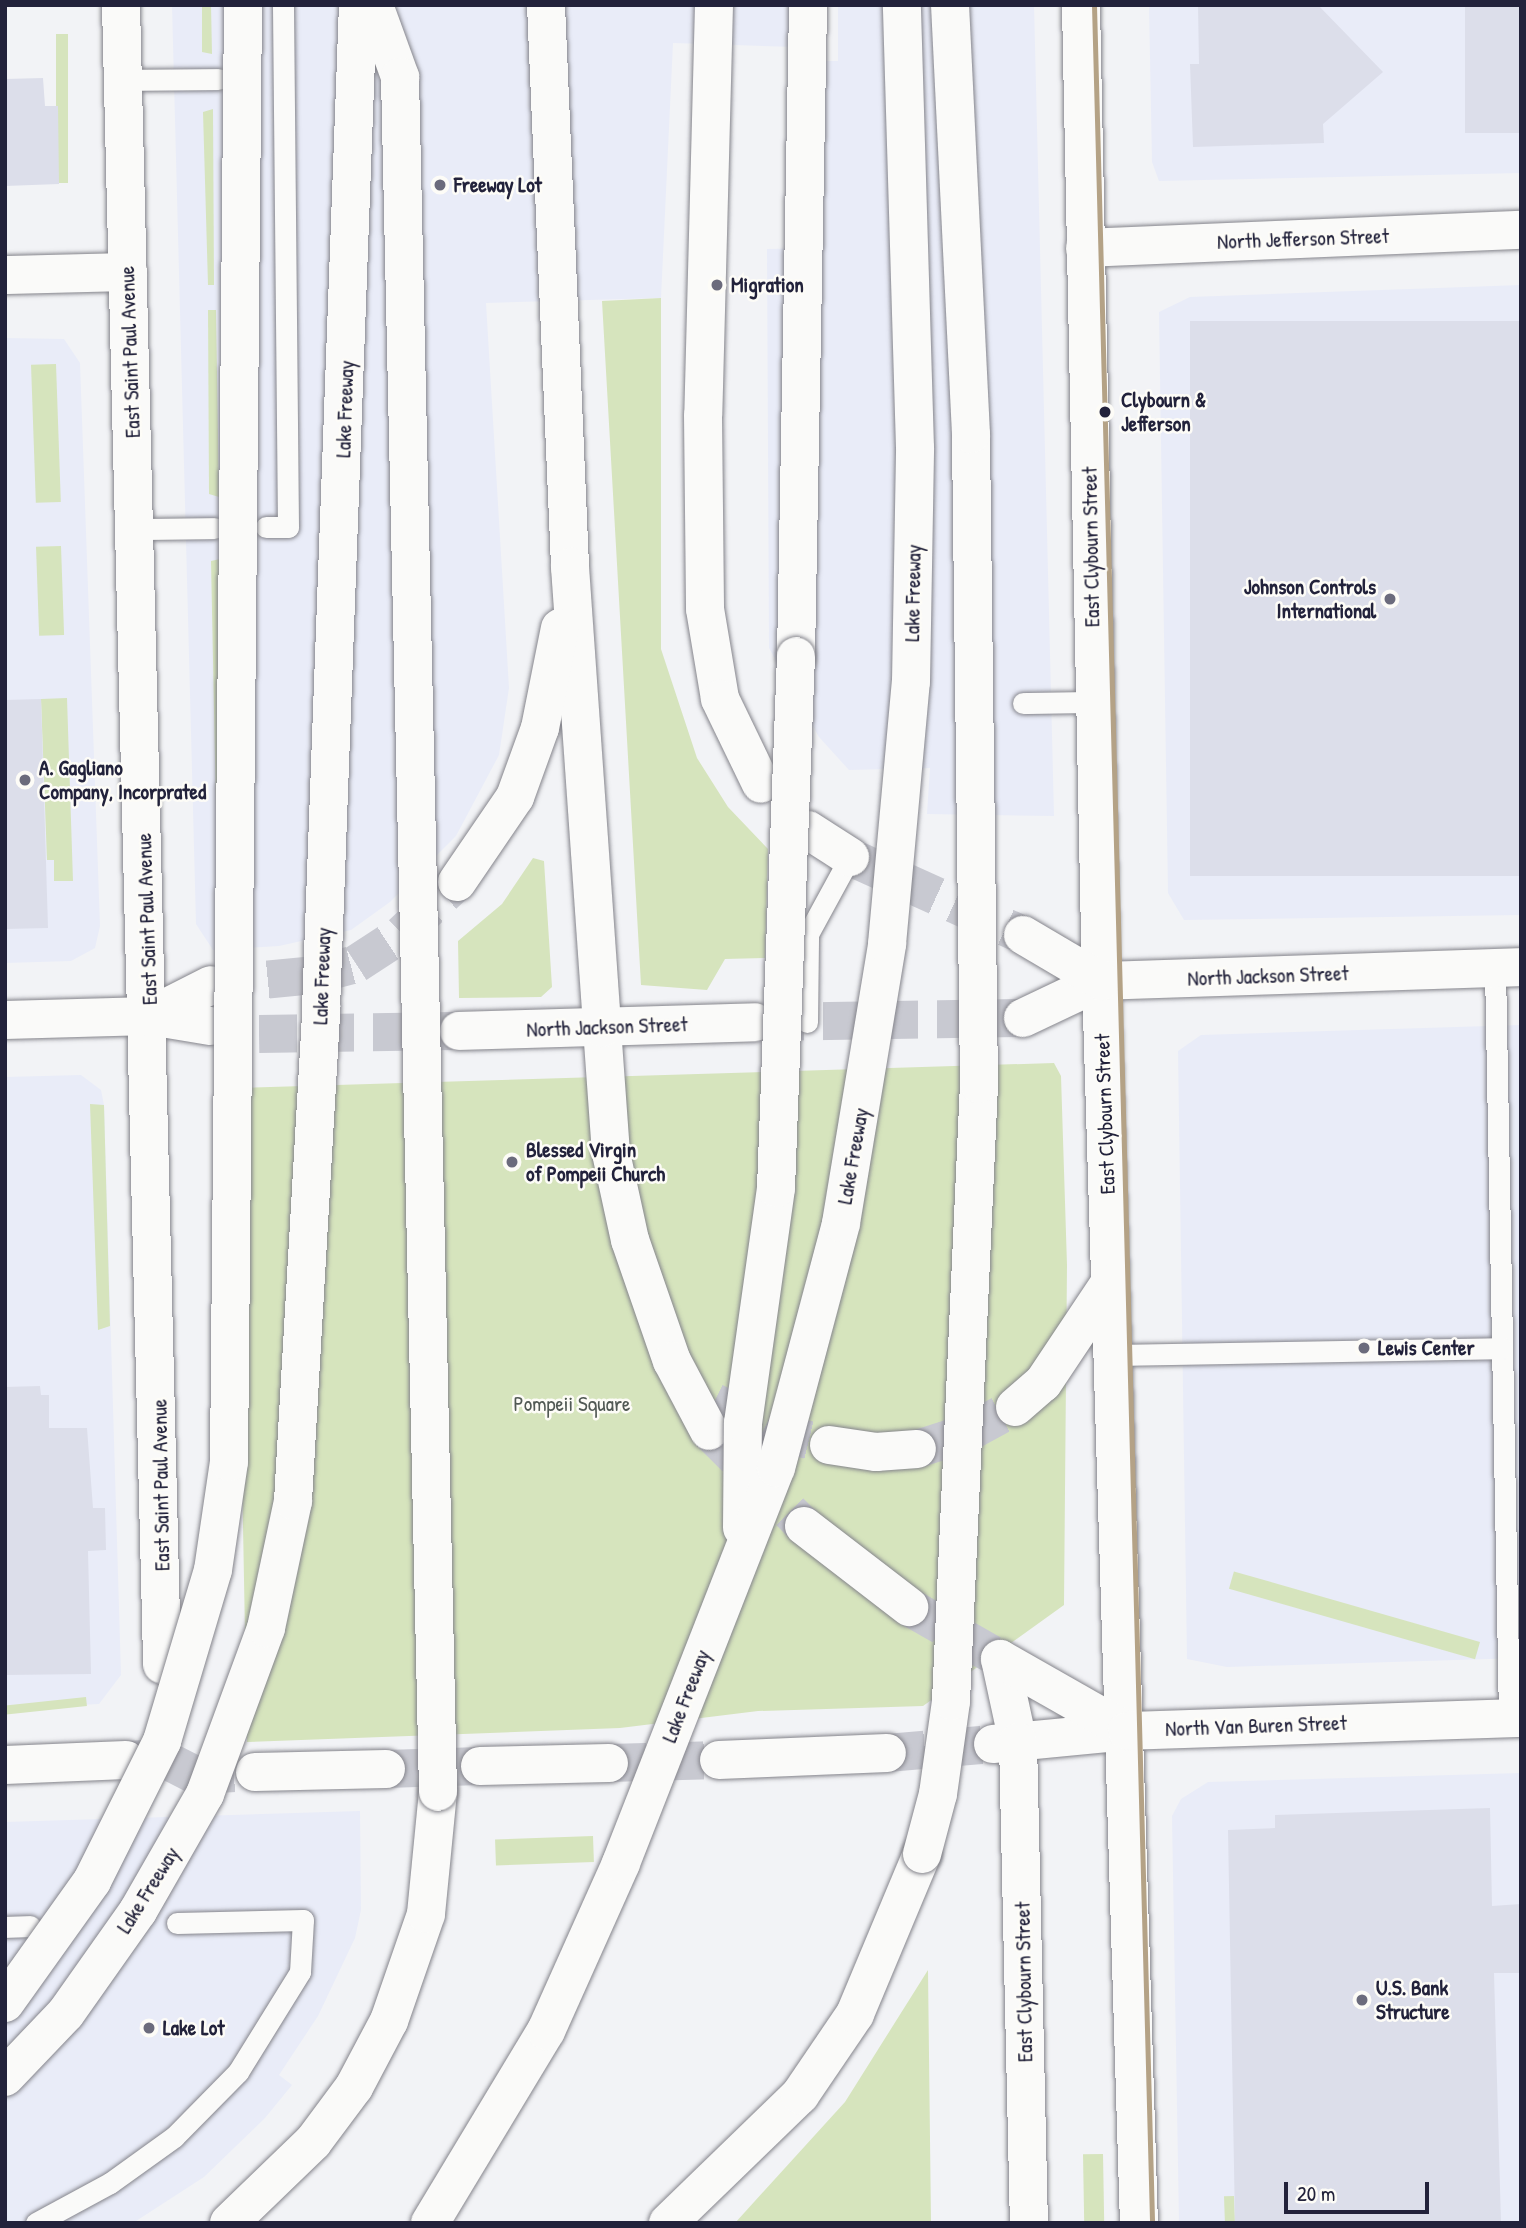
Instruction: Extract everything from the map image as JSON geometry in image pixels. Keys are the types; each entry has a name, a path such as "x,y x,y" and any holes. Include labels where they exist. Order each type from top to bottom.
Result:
{"main road":[{"name":"East Saint Paul Avenue","path":"121,5 150,1016 162,1664"},
{"path":"5,2003 92,1881 162,1741 213,1570 229,1462 243,5"},
{"name":"Lake Freeway","path":"5,2077 66,2013 138,1911 205,1794 266,1628 293,1502 322,982 358,5"},
{"path":"229,2223 313,2141 354,2087 404,1990 426,1914 438,1792 400,77 374,5"},
{"path":"546,5 570,567 611,1153 630,1240 672,1361 712,1416"},
{"path":"714,5 705,609 720,699 761,784"},
{"path":"742,1551 743,1423 776,1188 784,1010 808,5"},
{"name":"Lake Freeway","path":"430,2223 546,2031 621,1863 776,1468 841,1223 897,859 915,517 902,5"},
{"path":"668,2223 800,2095 855,2014 903,1909 945,1753 960,1554 979,1084 970,381 950,5"},
{"name":"East Clybourn Street","path":"1081,5 1101,981 1111,1355 1127,1731 1139,2223"},
{"name":"North Jefferson Street","path":"1085,248 1521,230"},
{"path":"5,275 128,272"},
{"path":"457,882 515,797 540,729 570,567"},
{"path":"808,830 850,857"},
{"path":"1023,935 1101,981"},
{"name":"North Jackson Street","path":"1023,1018 1101,981 1508,967"},
{"path":"150,1016 211,985"},
{"path":"5,1020 150,1016 210,1026"},
{"name":"North Jackson Street","path":"459,1031 755,1022"},
{"path":"1015,1407 1043,1383 1110,1284"},
{"path":"829,1444 876,1452 917,1449"},
{"path":"804,1526 909,1607"},
{"name":"East Clybourn Street","path":"1029,2223 1000,1659 1127,1731"},
{"name":"North Van Buren Street","path":"1006,1743 1127,1731 1515,1718"},
{"path":"719,1760 887,1753"},
{"path":"5,1765 126,1760"},
{"path":"480,1766 609,1763"},
{"path":"255,1772 386,1769"}],"lane":[{"path":"266,527 288,527 275,79 283,5"},
{"path":"123,80 218,79"},
{"path":"135,529 214,528"},
{"path":"1023,703 1094,702"},
{"path":"807,1022 808,934 850,857"},
{"path":"1508,967 1502,1348 1515,1718"},
{"path":"1111,1355 1502,1348"},
{"path":"36,2223 110,2183 174,2137 251,2056 300,1972 303,1920 177,1923"},
{"path":"5,1927 30,1926"}],"shaded area":[{"path":"172,5 795,5 795,47 673,43 661,298 486,303 509,688 499,755 456,836 390,902 351,930 279,946 213,950 196,924"},
{"path":"838,5 1034,5 1054,816 927,814 930,768 849,770 819,737 769,648 767,249 818,248 822,61 838,61"},
{"path":"1149,5 1521,5 1521,173 1159,181 1152,162"},
{"name":"Johnson Controls International","path":"1521,285 1521,915 1184,920 1168,893 1159,312 1190,297"},
{"path":"5,338 64,339 80,363 100,926 95,948 71,961 5,963"},
{"name":"Lewis Center","path":"1521,1025 1521,1658 1227,1667 1187,1659 1178,1051 1201,1035"},
{"path":"81,1075 101,1090 104,1105 121,1675 99,1704 5,1709 5,1077"},
{"name":"U.S. Bank Structure","path":"1521,1773 1521,2223 1179,2223 1172,1816 1181,1799 1208,1782"},
{"name":"Lake Lot","path":"360,1811 361,1910 355,1938 318,2016 279,2075 292,2085 265,2118 204,2177 133,2223 5,2223 5,1822"}],"green space":[{"path":"202,5 211,5 212,54 202,52"},
{"path":"56,34 68,34 68,183 56,183"},
{"path":"213,109 214,285 208,285 203,112"},
{"path":"661,298 661,649 697,758 728,807 768,849 765,958 725,959 707,990 641,985 602,301"},
{"path":"208,310 216,310 219,497 209,494"},
{"path":"56,364 61,502 36,503 31,365"},
{"path":"61,546 64,635 39,636 36,547"},
{"path":"220,559 217,858 211,561"},
{"path":"67,698 73,881 54,881 54,860 47,860 41,699"},
{"path":"533,858 544,861 552,987 541,997 459,998 458,941 502,904"},
{"name":"Pompeii Square","path":"1054,1063 1061,1076 1067,1265 1064,1605 923,1706 758,1711 620,1728 247,1742 235,1093 240,1088"},
{"path":"90,1104 104,1105 110,1326 98,1330"},
{"path":"1234,1571 1480,1642 1475,1659 1229,1589"},
{"path":"86,1697 87,1706 6,1714 5,1705"},
{"path":"593,1836 594,1862 496,1865 495,1839"},
{"path":"928,1970 931,2223 735,2223 845,2102"},
{"path":"1083,2154 1103,2154 1104,2223 1084,2223"},
{"path":"1224,2196 1234,2196 1235,2223 1225,2223"}],"building":[{"path":"1198,5 1318,5 1383,72 1323,124 1324,143 1193,147 1190,64 1199,64"},
{"path":"1465,5 1521,5 1521,133 1465,133"},
{"path":"43,78 45,106 58,106 59,184 5,186 5,79"},
{"name":"Johnson Controls International","path":"1190,321 1521,321 1521,876 1190,876"},
{"name":"A. Gagliano Company, Incorprated","path":"41,699 48,928 5,929 5,700"},
{"path":"40,1386 41,1395 49,1395 49,1428 87,1428 93,1508 105,1508 106,1550 88,1551 91,1674 5,1675 5,1387"},
{"name":"U.S. Bank Structure","path":"1490,1808 1492,1906 1521,1904 1521,1973 1494,1973 1501,2223 1235,2223 1228,1830 1275,1828 1275,1815"}],"tunnel":[{"path":"850,857 1023,935"},
{"path":"211,985 314,975 356,964 402,934 457,882"},
{"path":"766,1022 1023,1018"},
{"path":"210,1026 259,1034 453,1031"},
{"path":"714,1402 772,1431 829,1445"},
{"path":"917,1449 967,1433 1015,1407"},
{"path":"709,1431 804,1526"},
{"path":"909,1607 1000,1659"},
{"path":"887,1753 993,1744"},
{"path":"126,1760 162,1758 196,1775 255,1772"},
{"path":"609,1763 719,1760"},
{"path":"386,1769 480,1766"}],"transit line":[{"path":"1094,5 1152,2223"}],"place":[{"name":"Freeway Lot","path":"440,185"},
{"name":"Migration","path":"717,285"},
{"name":"Clybourn & Jefferson","path":"1105,412"},
{"name":"Johnson Controls International","path":"1390,599"},
{"name":"A. Gagliano Company, Incorprated","path":"25,780"},
{"name":"Blessed Virgin of Pompeii Church","path":"512,1162"},
{"name":"Lewis Center","path":"1364,1348"},
{"name":"U.S. Bank Structure","path":"1362,2000"},
{"name":"Lake Lot","path":"149,2028"}]}
